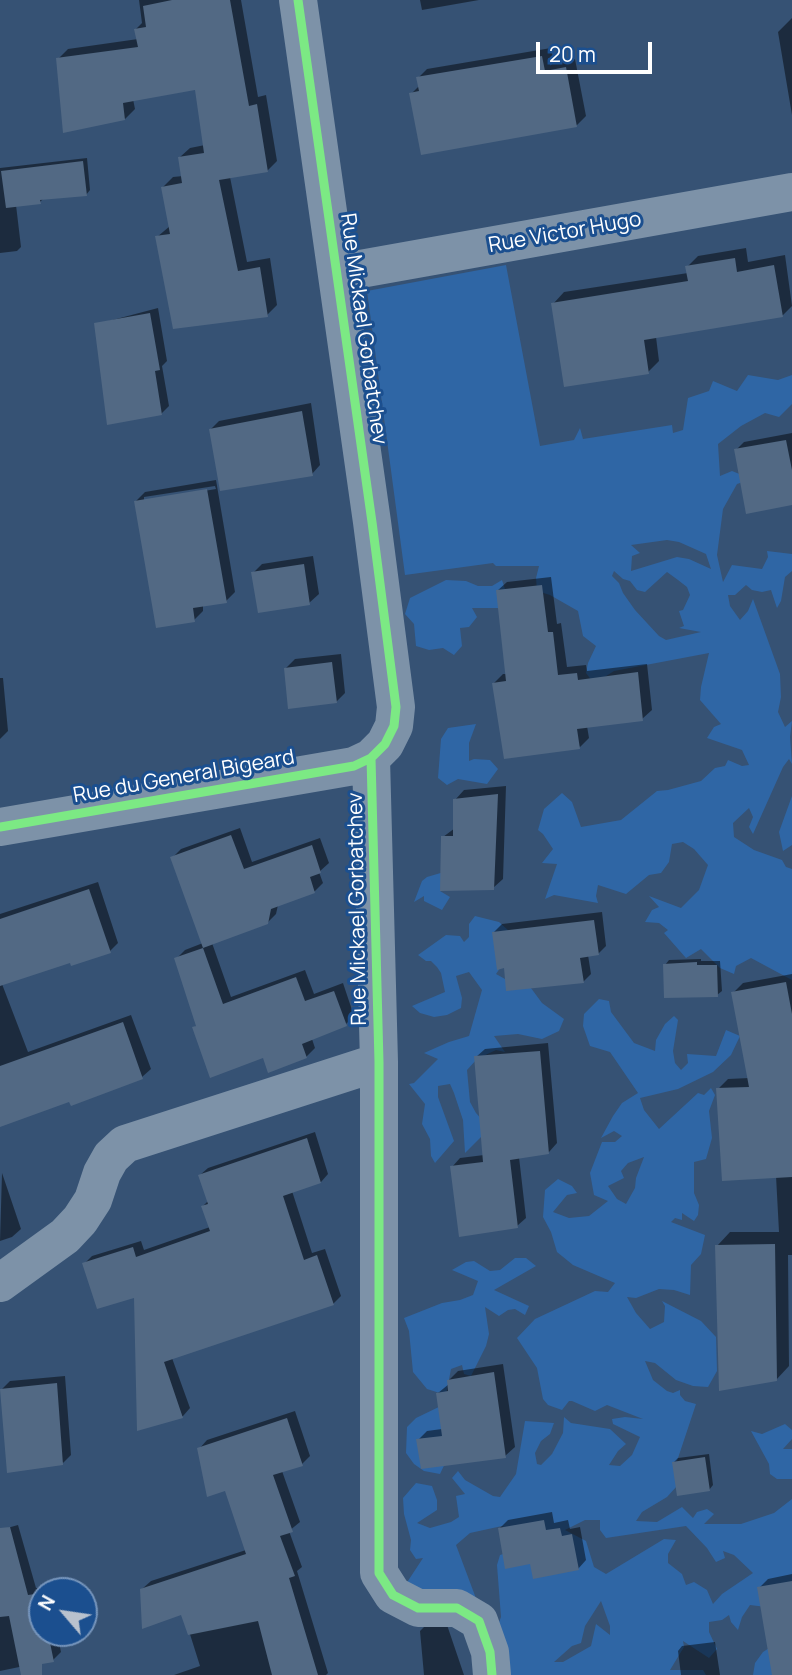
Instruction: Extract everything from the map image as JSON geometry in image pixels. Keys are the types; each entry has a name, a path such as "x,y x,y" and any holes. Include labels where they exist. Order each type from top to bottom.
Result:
{"street":[{"name":"Rue Mickael Gorbatchev","path":"298,0 338,273 396,707 394,726 385,744 371,758 379,1062 379,1573 393,1595 418,1608 457,1608 478,1621 489,1652 492,1675"},
{"name":"Rue Victor Hugo","path":"338,273 792,192"},
{"name":"Rue du General Bigeard","path":"0,827 354,766 371,758"},
{"path":"0,1283 65,1236 80,1220 93,1200 102,1173 111,1157 125,1144 379,1062"}],"shaded area":[{"path":"506,265 540,446 574,440 580,428 583,439 672,425 673,433 683,430 688,398 709,391 713,381 737,391 748,375 778,380 792,375 792,404 779,417 765,413 741,426 718,444 720,476 732,471 742,475 746,481 737,484 723,509 717,555 723,582 732,565 762,569 768,557 767,551 792,554 792,571 785,577 781,601 777,608 771,590 752,590 746,585 735,595 728,595 730,606 740,620 753,599 780,674 781,697 778,712 785,727 792,721 792,764 789,759 783,767 753,834 749,827 753,817 749,808 733,823 734,837 754,850 782,860 786,867 792,869 792,980 751,958 736,966 734,974 720,968 701,949 686,958 664,933 668,930 659,923 645,922 652,910 659,907 649,896 681,908 699,890 708,865 694,849 683,842 672,844 669,862 661,873 649,875 626,894 598,885 598,903 554,895 545,899 557,864 542,863 553,849 538,830 544,809 562,793 572,802 581,827 621,820 657,791 701,781 715,768 725,766 728,760 742,766 749,765 742,750 707,738 714,727 721,724 700,700 709,653 614,671 600,680 592,681 586,673 596,646 583,636 578,611 550,595 537,591 539,566 496,566 493,563 405,575 367,291","holes":["667,540 679,542 706,554 711,569 689,559 677,557 631,571 632,556 640,553 631,545","614,571 630,581 637,590 645,592 667,572 687,587 690,595 683,610 679,611 684,626 679,628 701,632 666,640 659,636 623,593 612,576"]},
{"path":"446,580 492,586 502,580 508,598 501,608 472,608 477,617 469,627 460,628 462,646 454,655 443,648 429,650 416,646 414,624 405,614 410,598"},
{"path":"476,724 469,743 469,761 490,760 498,769 487,784 458,779 447,785 438,778 441,739 448,728"},
{"path":"792,796 792,845 783,851 779,832"},
{"path":"444,872 440,891 450,897 442,910 424,901 424,896 414,902 422,881"},
{"path":"475,916 499,922 519,940 496,974 528,984 542,1003 564,1019 559,1031 542,1039 518,1034 494,1036 505,1052 496,1050 477,1059 467,1070 470,1102 487,1125 482,1136 465,1153 463,1120 454,1093 450,1084 438,1086 438,1097 454,1141 435,1163 431,1156 430,1139 422,1124 425,1104 409,1084 414,1083 438,1059 424,1053 469,1036 482,990 469,972 456,976 462,998 461,1008 447,1015 434,1017 420,1013 412,1006 445,992 437,967 418,955 446,935 460,936 464,942 469,937 469,924"},
{"path":"599,999 609,1001 611,1012 634,1043 655,1051 656,1040 665,1024 674,1016 678,1020 673,1051 675,1063 681,1070 688,1063 687,1054 716,1056 726,1030 740,1036 731,1055 713,1072 678,1089 640,1098 644,1110 659,1129 698,1093 704,1095 711,1088 715,1095 709,1111 712,1138 706,1159 694,1162 694,1193 699,1205 698,1215 694,1221 682,1213 682,1220 675,1218 671,1222 705,1235 701,1254 691,1265 690,1295 659,1289 636,1298 627,1297 650,1329 664,1322 665,1306 662,1301 701,1321 716,1337 717,1371 708,1387 693,1386 676,1380 655,1363 645,1361 653,1380 667,1391 673,1393 680,1390 685,1401 696,1404 676,1464 677,1486 667,1497 642,1512 636,1521 657,1522 682,1507 693,1518 697,1512 707,1509 714,1514 704,1524 741,1524 774,1513 792,1499 792,1675 753,1675 755,1663 763,1652 774,1645 766,1607 750,1605 738,1630 729,1615 722,1620 709,1622 709,1632 717,1649 709,1658 683,1641 684,1647 670,1670 703,1670 706,1675 504,1675 496,1630 501,1617 497,1565 500,1555 510,1552 515,1535 502,1526 470,1533 456,1545 477,1601 404,1587 423,1558 416,1559 410,1550 411,1540 404,1514 403,1498 416,1483 432,1486 437,1500 437,1510 417,1523 430,1528 459,1517 456,1496 465,1494 452,1478 458,1471 465,1480 493,1496 500,1497 516,1474 525,1421 554,1423 550,1434 541,1441 535,1453 537,1464 541,1465 552,1454 563,1433 564,1417 571,1423 610,1429 626,1444 609,1465 620,1466 632,1455 640,1437 613,1424 612,1419 643,1419 607,1405 595,1411 572,1401 562,1410 548,1405 543,1399 537,1368 517,1338 535,1319 595,1291 608,1292 615,1283 573,1265 557,1252 543,1217 545,1190 558,1179 572,1186 577,1193 567,1195 553,1212 569,1218 589,1216 608,1201 594,1195 590,1173 602,1142 615,1142 622,1136 614,1131 601,1138 613,1116 622,1103 638,1093 610,1052 590,1046 583,1026 584,1014","holes":["644,1157 635,1188 626,1204 617,1199 608,1186 624,1178 621,1171 628,1163","585,1520 600,1520 600,1530 606,1538 686,1526 716,1562 725,1558 723,1551 734,1555 753,1573 722,1594 713,1604 707,1590 694,1582 686,1585 682,1574 668,1563 668,1554 676,1540 664,1539 606,1574 594,1567 586,1541 565,1530","601,1601 610,1626 610,1635 596,1624 591,1646 563,1662 554,1662 572,1646 581,1643 585,1626"]},
{"path":"515,1258 526,1258 536,1266 494,1290 529,1306 525,1315 515,1309 499,1316 485,1307 489,1334 471,1376 464,1374 462,1365 451,1369 446,1395 427,1389 413,1372 409,1331 404,1318 442,1303 473,1295 478,1281 452,1270 466,1262 474,1261 490,1271 500,1270"},
{"path":"445,1404 458,1436 440,1474 424,1471 414,1464 406,1453 407,1427 416,1418"},
{"path":"785,1424 792,1430 792,1439 783,1449 792,1449 792,1479 777,1479 770,1474 769,1464 751,1431 762,1434"}],"building":[{"path":"172,0 230,0 249,106 257,104 268,172 219,180 238,271 260,267 268,317 173,329 155,236 170,234 161,187 182,183 178,157 204,153 195,90 123,103 125,120 63,133 56,58 138,47 134,29 146,27 143,6"},
{"path":"542,56 545,71 566,67 577,127 421,155 409,93 419,91 416,77"},
{"path":"83,161 87,196 40,200 41,204 6,208 1,171"},
{"path":"735,258 737,272 774,265 783,317 644,340 649,374 564,387 551,303 688,281 685,266"},
{"path":"150,313 160,370 155,371 162,415 107,425 94,323"},
{"path":"302,411 313,476 220,491 209,429"},
{"path":"786,440 792,470 792,505 746,514 734,449"},
{"path":"207,489 227,603 193,608 195,622 156,628 134,501"},
{"path":"304,564 310,605 258,613 251,572"},
{"path":"542,585 548,632 553,632 558,675 577,673 578,680 638,672 643,721 577,729 580,749 504,759 492,683 506,681 496,590"},
{"path":"332,662 337,703 288,709 284,668"},
{"path":"498,794 494,890 440,891 441,836 453,836 453,799"},
{"path":"231,835 244,869 312,845 321,873 310,877 315,893 271,909 268,924 203,948 170,857"},
{"path":"89,889 111,953 0,986 0,919"},
{"path":"594,920 599,955 580,958 584,983 506,991 504,968 497,970 492,932"},
{"path":"203,948 223,1004 296,977 305,1001 334,991 347,1026 302,1044 307,1058 268,1073 263,1058 210,1078 192,1027 196,1026 174,958"},
{"path":"697,962 697,965 717,965 718,997 664,998 663,964"},
{"path":"786,982 792,1014 792,1177 722,1181 716,1088 749,1087 731,992"},
{"path":"123,1022 143,1079 71,1106 69,1102 0,1127 0,1066"},
{"path":"540,1051 549,1154 510,1160 518,1228 459,1237 450,1166 483,1162 474,1056"},
{"path":"307,1138 321,1183 283,1196 304,1260 317,1255 334,1305 164,1362 183,1418 137,1431 134,1298 97,1309 82,1263 133,1247 136,1257 210,1231 201,1206 208,1204 198,1175"},
{"path":"775,1244 777,1381 719,1391 715,1245"},
{"path":"494,1372 506,1458 421,1469 416,1439 442,1436 436,1393 448,1391 447,1380"},
{"path":"57,1383 63,1465 7,1473 0,1389"},
{"path":"287,1418 303,1466 273,1475 293,1532 280,1536 295,1576 289,1578 318,1675 272,1675 258,1621 188,1635 181,1615 142,1629 140,1589 246,1554 225,1491 207,1497 197,1448"},
{"path":"705,1457 710,1491 677,1496 672,1462"},
{"path":"544,1520 546,1530 560,1528 562,1536 572,1534 579,1570 533,1579 530,1564 505,1569 498,1528"},
{"path":"10,1527 28,1595 28,1647 51,1647 54,1662 42,1664 42,1675 21,1675 9,1616 0,1617 0,1528"},
{"path":"792,1581 792,1675 772,1675 757,1587"}],"cycle path":[{"path":"0,827 354,766 371,758 385,744 394,726 396,707 372,522 298,0"},
{"path":"371,758 379,1062 379,1573 393,1595 418,1608 457,1608 479,1621 490,1652 492,1675"}]}
